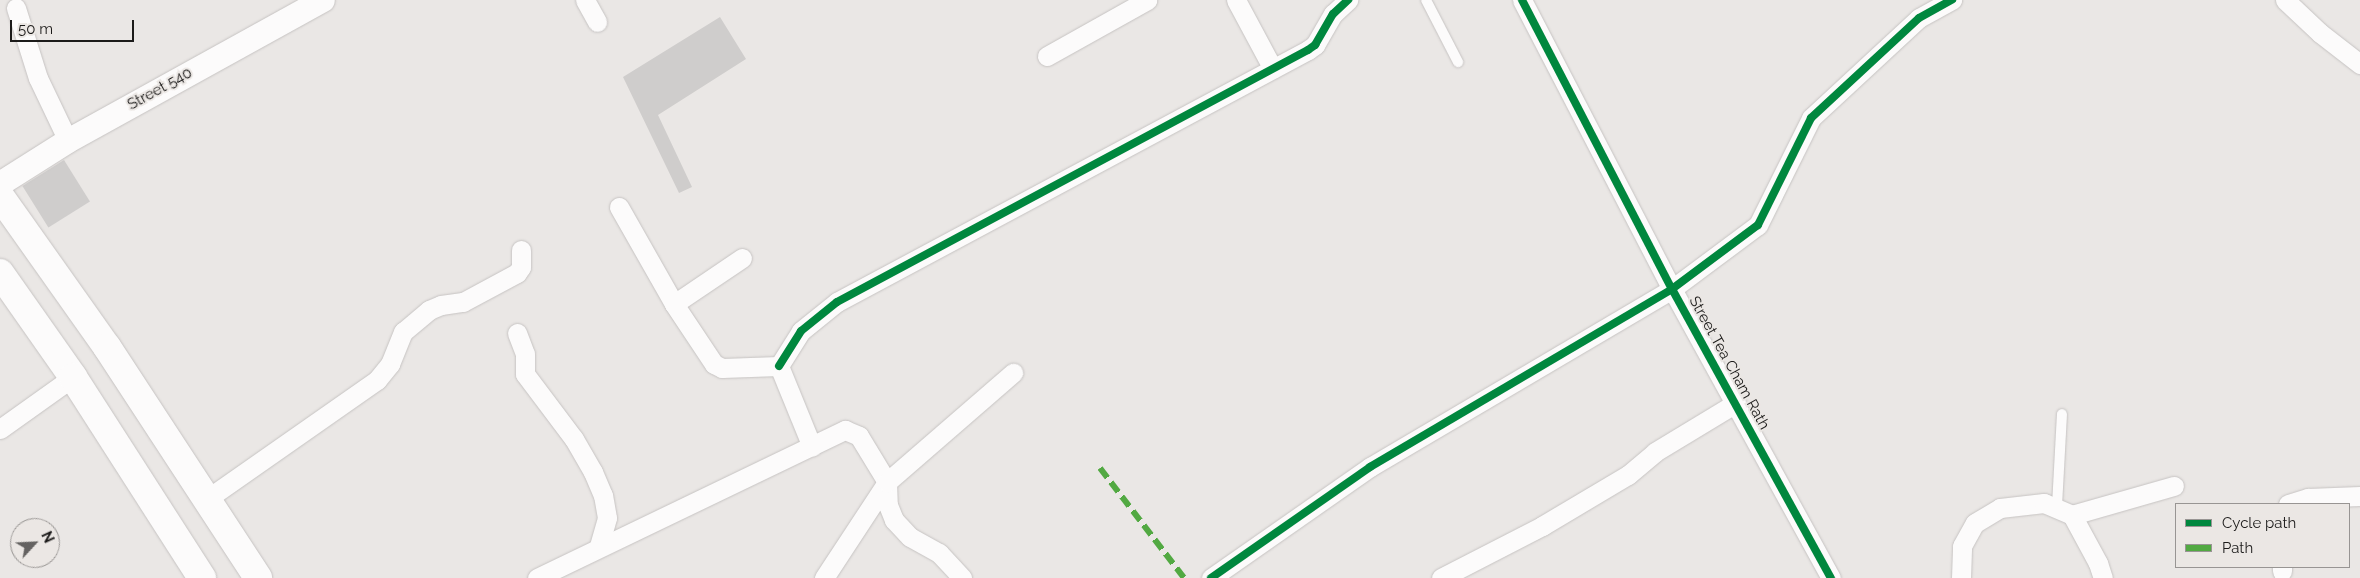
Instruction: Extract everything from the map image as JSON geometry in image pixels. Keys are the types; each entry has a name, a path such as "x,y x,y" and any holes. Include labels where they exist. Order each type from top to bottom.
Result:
{"main road":[{"path":"0,196 107,347 258,578"},
{"path":"0,273 72,377 202,578"}],"street":[{"name":"Street 540","path":"0,184 68,141 323,0"},
{"path":"585,0 597,22"},
{"path":"1047,56 1147,0"},
{"path":"1236,0 1273,69"},
{"path":"779,366 801,332 837,302 1273,69 1315,44 1333,14 1348,0"},
{"name":"Street Tea Cham Rath","path":"1522,0 1672,289 1831,578"},
{"path":"1211,578 1370,468 1672,289 1758,225 1811,118 1918,18 1952,0"},
{"path":"2285,0 2320,33 2360,64"},
{"path":"16,8 38,78 68,141"},
{"path":"619,207 674,304 714,364 722,368 779,366"},
{"path":"207,499 377,380 390,364 403,332 429,310 441,305 463,302 516,273 521,267 521,250"},
{"path":"674,304 742,258"},
{"path":"517,333 525,354 525,374 574,440 594,472 603,495 607,518 599,546"},
{"path":"779,366 812,447"},
{"path":"824,578 888,482 1013,373"},
{"path":"0,429 72,377"},
{"path":"1441,578 1542,526 1628,476 1655,452 1736,403"},
{"path":"536,578 599,546 812,447 844,430 852,431 888,482 888,505 894,520 910,537 939,553 962,578"},
{"path":"1961,578 1962,546 1975,523 1985,515 2000,508 2044,503 2065,511 2174,486"},
{"path":"2291,503 2308,498 2360,496"},
{"path":"2065,511 2098,563 2103,578"}],"lane":[{"path":"1426,0 1458,62"},
{"path":"2062,414 2065,511"}],"building":[{"path":"720,17 746,59 658,115 692,187 679,193 623,77"},
{"path":"64,160 90,202 48,228 22,186"}],"marked path":[{"path":"1100,468 1184,578"}],"cycle path":[{"path":"779,366 801,331 837,302 1308,50 1315,45 1333,14 1348,0"},
{"path":"1522,0 1672,289 1831,578"},
{"path":"1211,578 1370,467 1672,289 1758,225 1811,118 1919,18 1952,0"}]}
